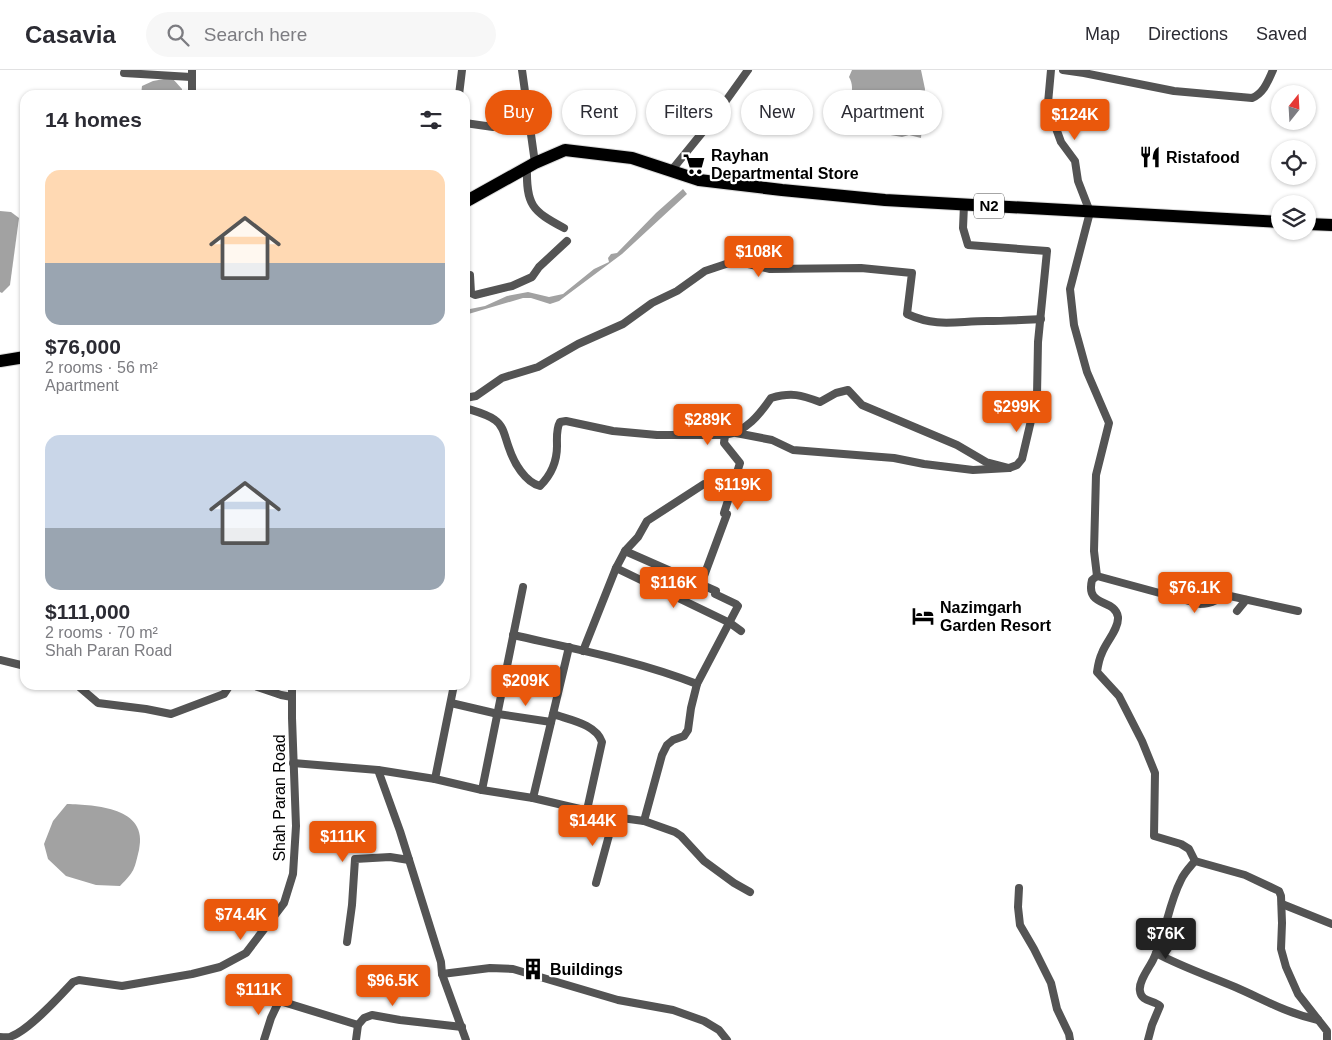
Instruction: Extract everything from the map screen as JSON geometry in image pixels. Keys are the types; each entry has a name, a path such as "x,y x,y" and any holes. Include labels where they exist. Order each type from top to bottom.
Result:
{"highway":[{"name":"N2","path":"470,199 531,165 565,150 632,158 699,180 885,200 1271,222"},
{"path":"1316,224 1332,225"},
{"path":"0,361 20,358"}],"street":[{"path":"460,90 462,70"},
{"path":"522,70 531,165 529,198 534,208 545,218 564,228"},
{"path":"676,172 748,70"},
{"path":"1051,70 1048,103 1050,112 1061,142 1075,160 1078,181 1090,212 1070,289 1074,325 1087,372 1109,422 1096,476 1094,551 1097,576"},
{"path":"1063,70 1174,91 1252,98 1257,96 1266,85 1273,70"},
{"path":"124,73 192,74 192,90"},
{"path":"470,124 485,126"},
{"path":"470,410 494,419 500,425 509,449 525,477 531,484 540,486 554,465 557,452 557,427 560,422 566,421 613,431 657,435 736,433 772,440 793,450 894,458 973,470 1008,468 1017,465 1022,459 1037,394 1038,342 1047,251 968,245 963,228 964,205"},
{"path":"470,274 471,292 475,295 512,286 532,277 539,266 567,241"},
{"path":"470,397 476,396 502,378 538,367 578,344 623,324 652,303 677,291 705,270 735,261 770,269 861,268 912,273 907,314 923,321 957,324 986,321 1011,322 1041,318"},
{"path":"736,433 761,413 771,398 786,394 800,394 820,402 836,393 848,390 862,405 957,445 986,462 1008,468"},
{"path":"701,584 726,518 727,514 724,513 740,463 724,443 726,434"},
{"path":"583,651 616,568 625,551 638,537 647,521 704,484 732,489"},
{"path":"625,551 716,591 715,594 738,606 697,684 688,730 684,736 668,745 662,754 644,821"},
{"path":"616,568 730,623 741,631"},
{"path":"1097,576 1200,604 1212,604 1221,597 1230,596 1298,612"},
{"path":"1097,576 1092,580 1089,590 1093,596 1115,611 1118,618 1113,633 1102,651 1097,672 1119,696 1142,741 1155,773 1154,836 1181,844 1189,849 1195,861 1245,875 1279,892 1282,904 1281,949 1286,967 1298,994 1327,1031 1327,1040"},
{"path":"482,790 523,586"},
{"path":"1237,611 1246,600"},
{"path":"514,635 569,647 666,673 697,684"},
{"path":"533,798 569,647"},
{"path":"0,660 20,665"},
{"path":"83,690 98,703 171,714 224,694 227,690"},
{"path":"267,690 292,697"},
{"name":"Shah Paran Road","path":"0,1037 12,1036 24,1027 42,1013 73,982 79,980 122,986 192,974 220,967 246,953 284,903 292,874 296,826 292,690"},
{"path":"435,779 453,690"},
{"path":"451,703 498,714 552,718 585,725 598,734 602,742 587,810"},
{"path":"293,763 378,770 435,779 482,790 533,798 614,817 644,821 681,836 704,861 750,892"},
{"path":"378,770 409,860 441,962 442,974 466,1040"},
{"path":"596,883 614,817"},
{"path":"347,942 355,859 390,857 409,860"},
{"path":"1148,1040 1160,1006 1157,1002 1146,1000 1142,997 1140,985 1156,954 1182,878 1195,861"},
{"path":"1019,888 1018,907 1020,925 1051,983 1057,1010 1070,1040"},
{"path":"1282,904 1332,924"},
{"path":"1156,954 1180,966 1230,985 1292,1014 1318,1020"},
{"path":"442,974 490,968 512,969 618,1000 673,1010 704,1021 719,1030 727,1040"},
{"path":"241,989 358,1025"},
{"path":"264,1040 279,1001"},
{"path":"356,1040 358,1025 364,1018 372,1015 462,1027"}],"shaded area":[{"path":"852,70 921,70 925,90 852,90 849,77"},
{"path":"173,79 182,90 142,90 142,86 153,81"},
{"path":"890,135 909,135 902,137"},
{"path":"909,135 921,135 921,138"},
{"path":"683,189 687,194 622,254 559,301 550,304 531,298 523,298 470,314 470,309 485,306 507,296 528,292 549,297 563,294 594,269 609,262 608,258 611,254 617,253 656,213"},
{"path":"0,211 11,212 19,218 10,285 2,293 0,292"},
{"path":"67,804 117,811 128,817 136,825 140,836 136,862 131,873 120,886 96,885 66,876 48,859 44,844 53,821"}],"place":[{"name":"Ristafood","path":"1150,157"},
{"name":"Rayhan Departmental Store","path":"694,164"},
{"name":"Nazimgarh Garden Resort","path":"923,616"},
{"name":"Buildings","path":"533,969"}]}
